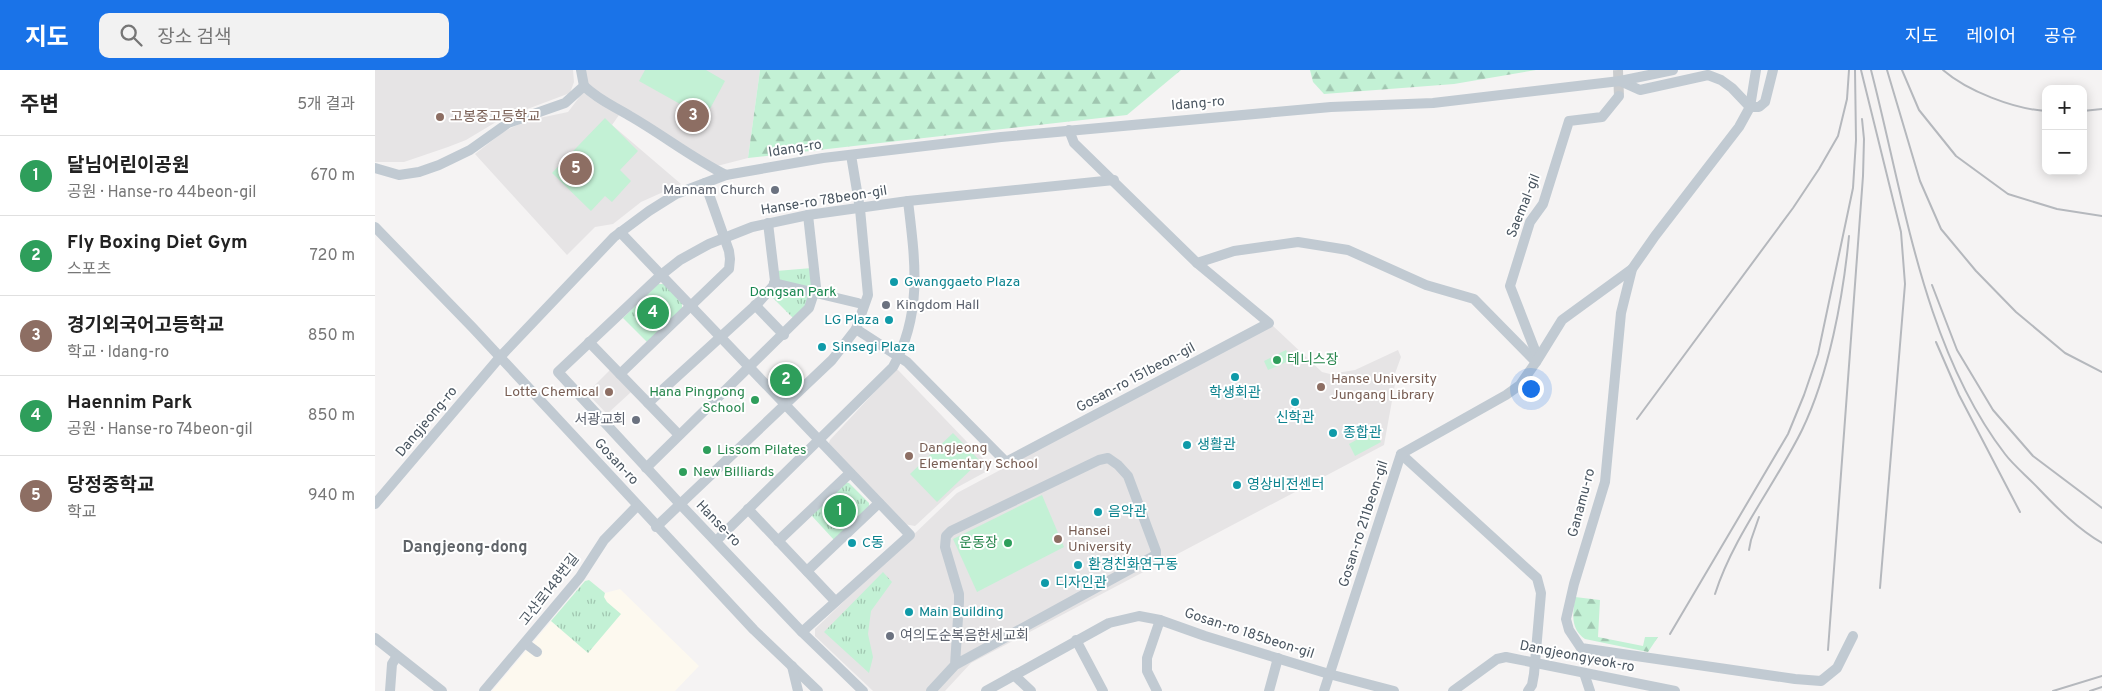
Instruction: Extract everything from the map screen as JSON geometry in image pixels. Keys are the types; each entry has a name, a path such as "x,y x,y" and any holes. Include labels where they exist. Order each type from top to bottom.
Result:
{"street":[{"path":"581,70 584,86 599,99 630,116 689,156 727,175"},
{"name":"Idang-ro","path":"500,357 620,232 676,194 727,175 778,165 851,155 1069,130 1331,107 1433,103 1620,81 1673,70"},
{"name":"Ganamu-ro","path":"1755,70 1750,107 1739,127 1632,268 1621,313 1605,482 1574,584 1566,619 1569,630 1581,648 1795,679 1821,681 1837,668 1853,636"},
{"path":"1620,81 1640,90 1708,75 1721,80 1732,88 1750,107 1759,107 1765,102 1773,70"},
{"path":"375,168 399,175 419,172 439,165 470,150 508,124 565,103 584,86"},
{"name":"Saemal-gil","path":"1537,360 1510,286 1530,222 1543,204 1569,121 1602,117 1619,96"},
{"name":"Gosan-ro 151beon-gil","path":"856,329 899,355 1006,462 1269,323 1197,262 1074,143 1069,130"},
{"path":"656,526 832,360 856,329 868,295 851,155"},
{"name":"Hanse-ro 78beon-gil","path":"558,372 661,275 687,255 725,237 768,222 908,201 1114,180"},
{"path":"620,374 729,269 730,259 725,237 705,183"},
{"path":"715,541 884,378 899,355 909,332 915,293 914,248 908,201"},
{"path":"646,468 784,335 809,308 815,292 816,278 809,215"},
{"path":"648,403 767,294 774,283 768,222"},
{"name":"Gosan-ro","path":"375,227 500,357 754,630 818,691"},
{"path":"620,232 910,535 802,632"},
{"path":"1197,262 1234,251 1298,242 1348,250 1426,285 1474,299 1537,360"},
{"name":"Gosan-ro 211beon-gil","path":"1324,691 1401,454 1506,395 1520,385 1562,320 1632,268"},
{"path":"774,283 858,303"},
{"path":"755,305 784,335"},
{"path":"589,342 679,435"},
{"name":"Dangjeong-ro","path":"375,504 500,357"},
{"name":"Hanse-ro","path":"558,372 646,468 802,632 863,691"},
{"path":"1401,454 1537,578 1541,593 1532,685 1528,691"},
{"path":"931,691 955,665 1156,555 1128,476 1118,465 1108,458 1099,460 951,531 946,536 945,547 959,602 955,665"},
{"path":"778,541 850,473"},
{"path":"807,571 879,502"},
{"name":"고산로148번길","path":"484,691 580,577 604,540 637,506"},
{"path":"748,509 835,601"},
{"name":"Gosan-ro 185beon-gil","path":"986,691 1109,623 1139,616 1160,620 1329,674"},
{"path":"1157,691 1147,672 1147,658 1160,620"},
{"path":"375,638 442,691"},
{"path":"1076,640 1103,691"},
{"path":"525,642 537,652"},
{"path":"390,691 392,664 397,656"},
{"name":"Dangjeongyeok-ro","path":"1453,691 1497,659 1506,657 1585,673 1632,687 1675,691"},
{"path":"1269,691 1278,658"},
{"path":"791,665 798,691"},
{"path":"1585,673 1590,691"},
{"path":"1329,674 1375,688 1395,691"},
{"path":"1014,675 1031,691"}],"shaded area":[{"name":"고봉중고등학교","path":"375,70 573,70 574,82 570,93 501,119 466,140 404,162 375,162"},
{"path":"585,70 760,70 748,158 717,166 602,96 586,82"},
{"path":"584,91 619,115 612,125 681,184 641,202 613,224 595,227 567,255 475,154 503,132 525,121 568,112"},
{"name":"Hansei University","path":"1272,325 1322,372 1330,374 1355,370 1398,350 1401,357 1393,379 1395,384 1384,445 971,663 945,691 873,691 815,636 815,629 957,493"},
{"name":"Lotte Chemical","path":"610,370 631,392 607,414 587,393"},
{"name":"Dangjeong Elementary School","path":"895,370 898,370 990,466 989,470 956,488 915,526 904,524 828,445 830,440"},
{"path":"589,580 605,593 620,589 699,666 675,691 492,691 585,581"}],"green space":[{"path":"645,70 706,70 725,81 705,118 639,81"},
{"path":"760,70 1181,70 1127,115 748,158"},
{"path":"1310,70 1536,70 1454,84 1324,94 1313,82"},
{"path":"605,118 638,151 620,170 631,181 612,202 605,196 591,211 552,173"},
{"name":"Dongsan Park","path":"812,268 812,296 795,320 770,295 776,271"},
{"path":"658,284 664,284 682,302 682,308 647,342 623,318"},
{"name":"테니스장","path":"1286,350 1291,360 1268,370 1264,361"},
{"path":"1374,430 1381,442 1355,456 1349,444"},
{"path":"953,433 980,461 937,502 910,474"},
{"path":"845,482 849,483 869,503 869,508 835,541 811,515"},
{"name":"운동장","path":"1042,495 1064,547 977,592 953,539"},
{"path":"883,572 892,582 871,611 868,634 873,657 869,673 824,632"},
{"path":"589,580 605,593 604,597 607,602 621,614 588,653 551,621 585,581"},
{"path":"1575,597 1600,600 1598,637 1643,646 1645,637 1658,637 1648,652 1585,639 1580,635 1575,625 1573,615"}],"tunnel":[{"path":"1618,70 1619,96"}],"railway":[{"path":"1637,419 1793,208 1819,169 1838,136 1847,99 1849,70"},
{"path":"1670,634 1788,434 1818,354 1853,188 1856,140 1855,70"},
{"path":"1861,70 1901,232 1905,284 1880,588"},
{"path":"1871,70 1920,270 1935,319 1954,367 1977,412 2005,454 2053,504 2102,543"},
{"path":"1887,70 1920,181 1941,229 1976,271 2016,312 2065,353 2102,372"},
{"path":"1902,70 1919,110 1956,156 2008,194 2057,209 2102,216"},
{"path":"1943,70 1953,78 1991,98 2020,107 2042,111"},
{"path":"2087,111 2102,109"},
{"path":"1828,650 1863,176 1864,139 1862,119"},
{"path":"1715,594 1733,551 1791,450 1812,408 1827,360 1839,310 1849,236"},
{"path":"1932,285 1957,350 1993,410 2033,456 2102,508"},
{"path":"1936,342 1959,395 2020,512"},
{"path":"1749,550 1759,517"},
{"path":"2053,691 2102,676"},
{"path":"2090,691 2102,687"}],"place":[{"name":"경기외국어고등학교","path":"693,116"},
{"name":"고봉중고등학교","path":"440,117"},
{"name":"당정중학교","path":"576,169"},
{"name":"Mannam Church","path":"775,190"},
{"name":"Gwanggaeto Plaza","path":"894,282"},
{"name":"Kingdom Hall","path":"886,305"},
{"name":"Haennim Park","path":"653,313"},
{"name":"LG Plaza","path":"889,320"},
{"name":"Sinsegi Plaza","path":"822,347"},
{"name":"테니스장","path":"1277,360"},
{"name":"학생회관","path":"1235,377"},
{"name":"Fly Boxing Diet Gym","path":"786,380"},
{"name":"Hanse University Jungang Library","path":"1321,387"},
{"name":"Lotte Chemical","path":"609,392"},
{"name":"Hana Pingpong School","path":"755,400"},
{"name":"신학관","path":"1295,402"},
{"name":"서광교회","path":"636,420"},
{"name":"종합관","path":"1333,433"},
{"name":"생활관","path":"1187,445"},
{"name":"Lissom Pilates","path":"707,450"},
{"name":"Dangjeong Elementary School","path":"909,456"},
{"name":"New Billiards","path":"683,472"},
{"name":"영상비전센터","path":"1237,485"},
{"name":"달님어린이공원","path":"840,511"},
{"name":"음악관","path":"1098,512"},
{"name":"Hansei University","path":"1058,539"},
{"name":"C동","path":"852,543"},
{"name":"운동장","path":"1008,543"},
{"name":"환경친화연구동","path":"1078,565"},
{"name":"디자인관","path":"1045,583"},
{"name":"Main Building","path":"909,612"},
{"name":"여의도순복음한세교회","path":"890,636"}],"district":[{"name":"Dangjeong-dong","path":"465,548"}]}
